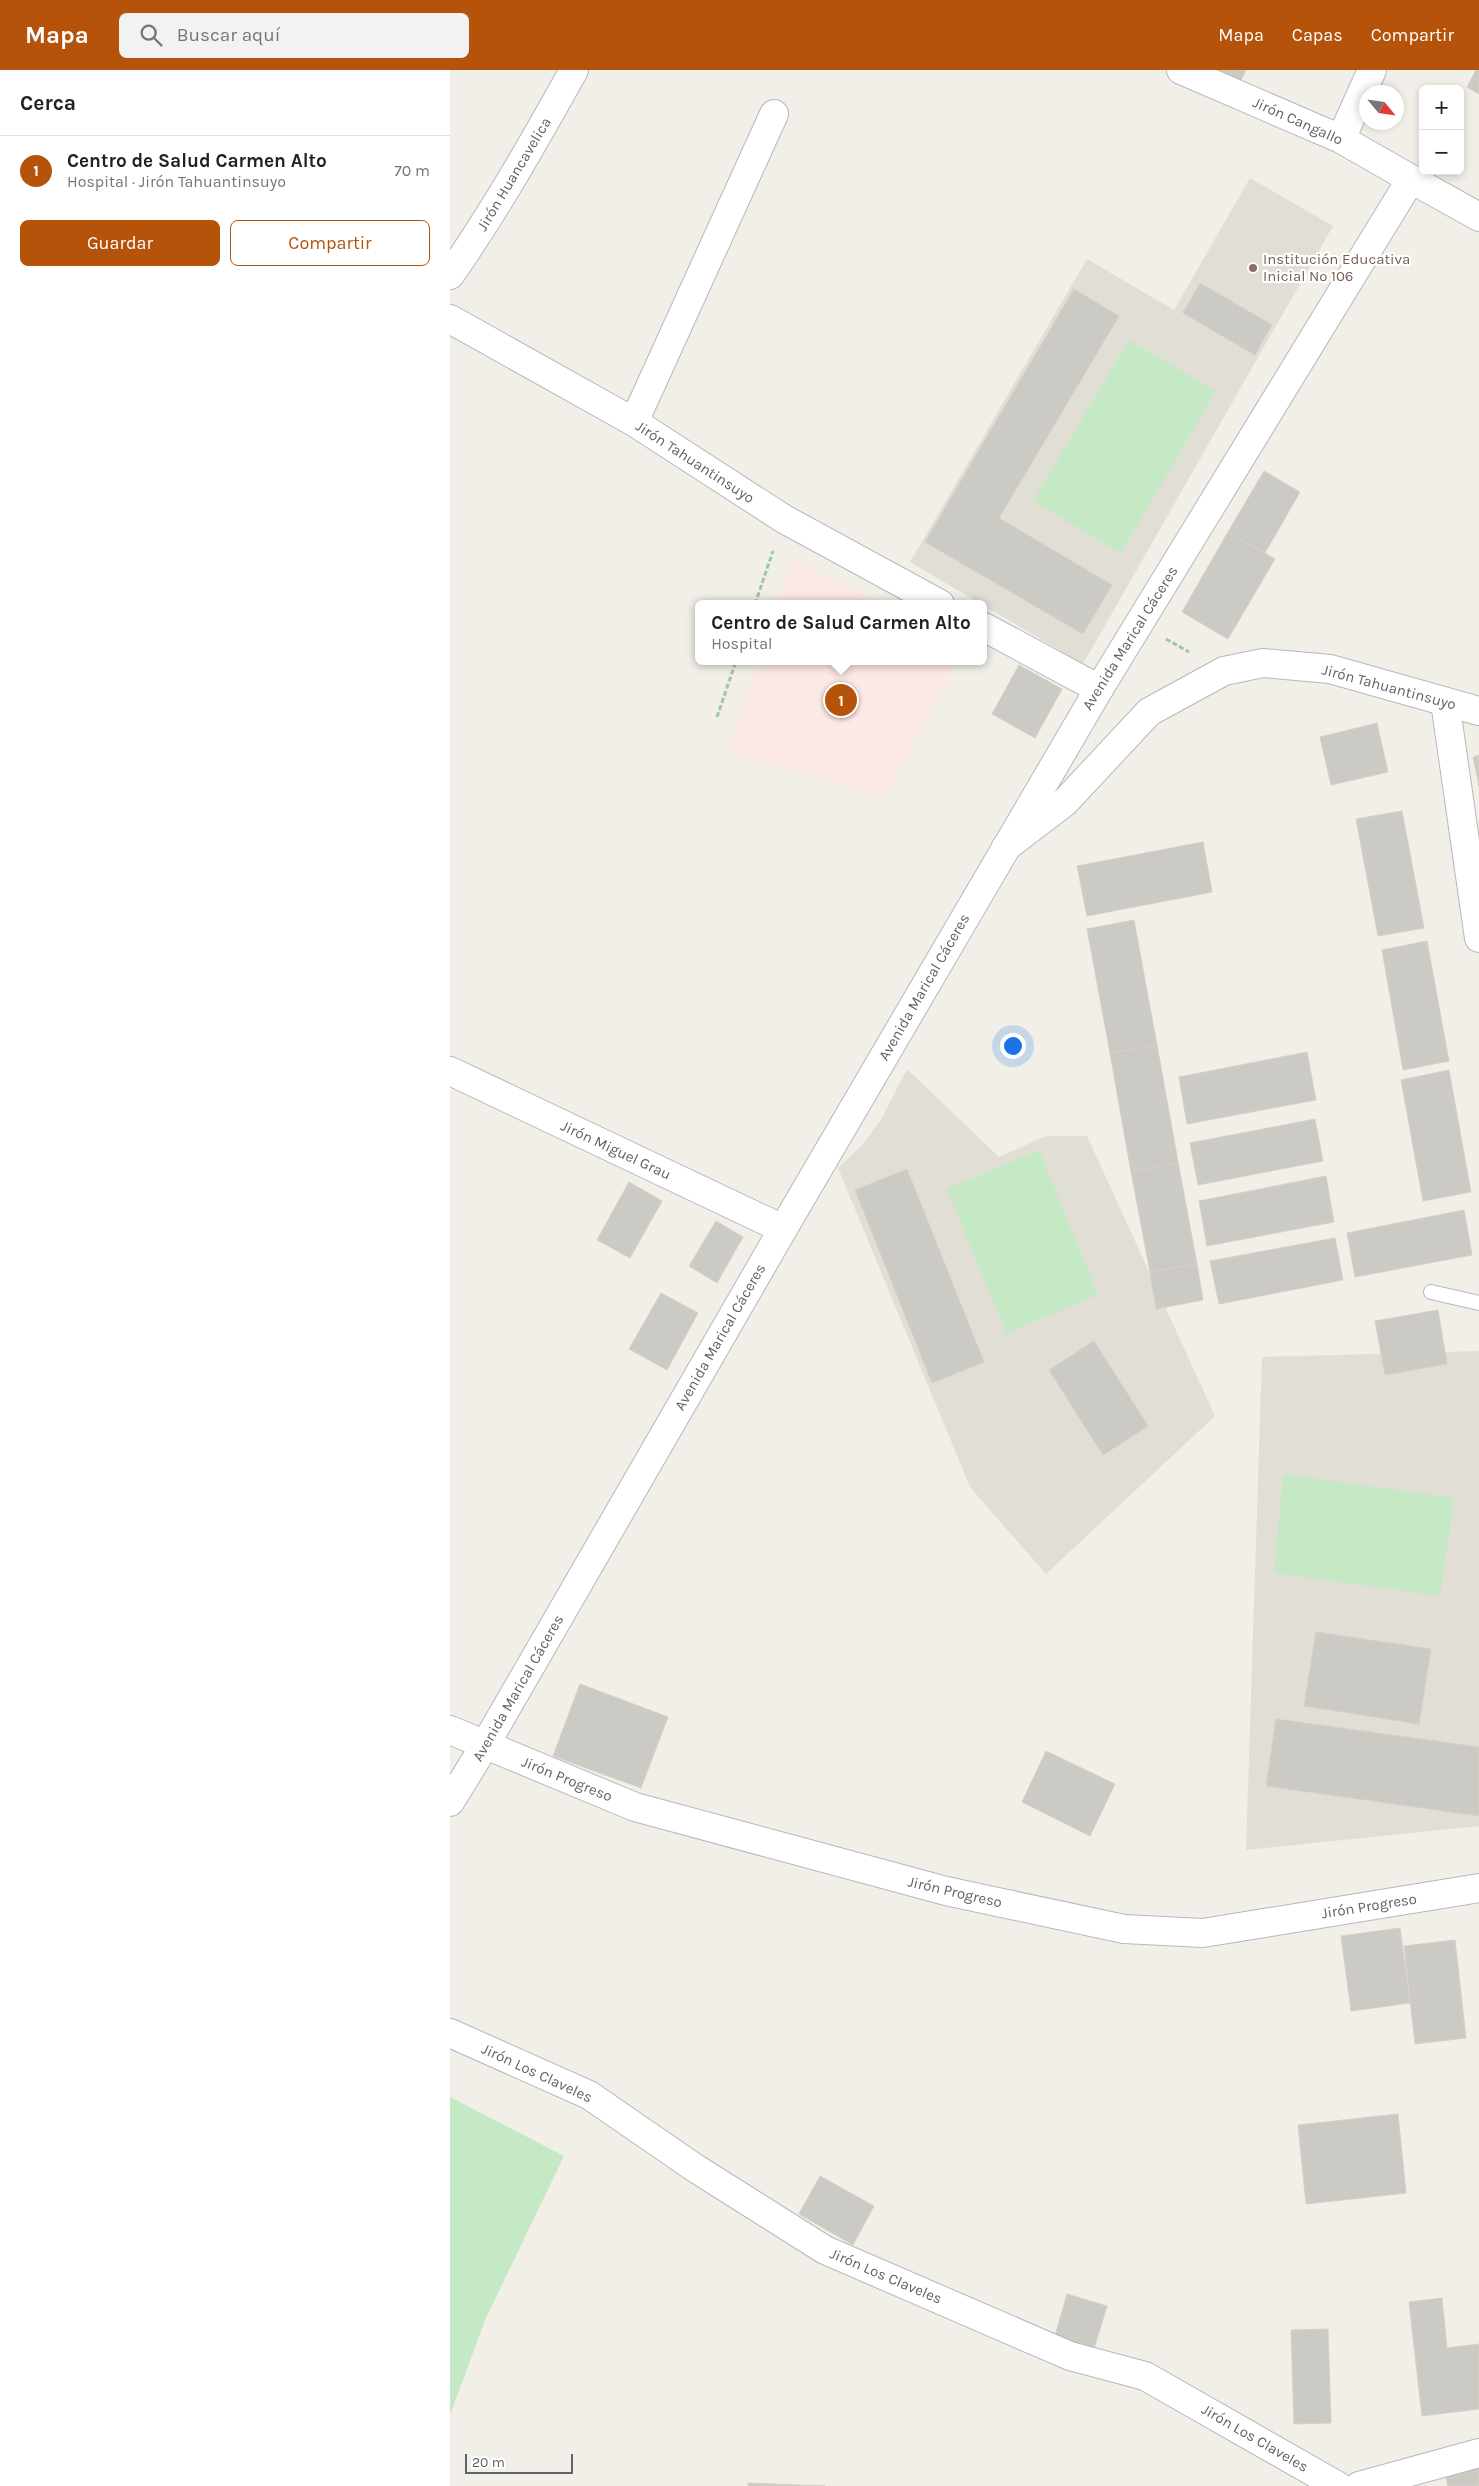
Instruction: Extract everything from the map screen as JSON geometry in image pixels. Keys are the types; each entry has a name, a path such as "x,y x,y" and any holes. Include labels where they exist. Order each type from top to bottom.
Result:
{"street":[{"name":"Jirón Huancavelica","path":"450,275 474,240 537,136 574,70"},
{"name":"Jirón Cangallo","path":"1181,70 1341,139 1479,217"},
{"path":"1341,139 1372,70"},
{"path":"634,422 774,114"},
{"name":"Avenida Marical Cáceres","path":"450,1802 485,1745 782,1229 1098,689 1411,179"},
{"name":"Jirón Tahuantinsuyo","path":"450,319 634,422 784,519 933,600"},
{"path":"987,629 1098,689"},
{"name":"Jirón Tahuantinsuyo","path":"1005,848 1065,802 1149,712 1224,671 1263,663 1330,669 1479,711"},
{"path":"1445,702 1479,938"},
{"name":"Jirón Miguel Grau","path":"450,1071 782,1229"},
{"name":"Jirón Progreso","path":"450,1730 635,1807 946,1891 1124,1930 1203,1933 1479,1888"},
{"name":"Jirón Los Claveles","path":"450,2033 589,2095 694,2168 825,2250 1070,2356 1145,2376 1338,2486"},
{"path":"1359,2486 1479,2453"}],"lane":[{"path":"1431,1292 1479,1303"}],"path":[{"path":"756,600 784,519"},
{"path":"1140,622 1172,643 1224,671"},
{"path":"717,717 735,665"}],"shaded area":[{"path":"1250,178 1333,226 1083,664 987,607 987,600 974,600 910,562 1087,259 1174,310"},
{"path":"791,558 874,600 777,600"},
{"path":"757,665 956,665 885,796 729,753"},
{"path":"907,1069 999,1157 1046,1136 1087,1136 1215,1416 1046,1574 970,1487 838,1168 863,1144 882,1118"},
{"path":"1479,1351 1479,1826 1246,1850 1262,1357"}],"green space":[{"path":"1129,340 1216,391 1121,553 1033,501"},
{"path":"1039,1150 1098,1295 1006,1333 947,1189"},
{"path":"1283,1474 1454,1498 1440,1596 1274,1573"},
{"path":"450,2097 564,2156 485,2320 450,2415"}],"building":[{"path":"1211,70 1246,70 1239,84"},
{"path":"1476,70 1479,70 1479,94 1467,87"},
{"path":"1200,283 1272,325 1255,355 1183,313"},
{"path":"1074,289 1119,316 999,518 1112,585 1083,634 925,542"},
{"path":"1264,471 1300,492 1265,553 1228,532"},
{"path":"1228,532 1275,559 1228,639 1182,612"},
{"path":"1019,665 1062,689 1035,738 992,714"},
{"path":"1377,723 1388,772 1331,785 1320,737"},
{"path":"1479,755 1479,786 1473,757"},
{"path":"1402,811 1424,928 1378,936 1356,819"},
{"path":"1203,842 1212,892 1087,916 1077,866"},
{"path":"1134,920 1157,1045 1110,1053 1087,929"},
{"path":"1427,941 1449,1061 1403,1070 1382,950"},
{"path":"1157,1045 1178,1162 1131,1172 1110,1053"},
{"path":"1307,1052 1316,1100 1187,1124 1179,1077"},
{"path":"1449,1070 1471,1192 1423,1201 1401,1080"},
{"path":"1315,1119 1323,1161 1198,1185 1190,1143"},
{"path":"1178,1162 1197,1264 1150,1272 1131,1172"},
{"path":"907,1169 984,1362 932,1383 855,1190"},
{"path":"1326,1176 1334,1222 1207,1246 1199,1201"},
{"path":"629,1182 662,1201 630,1258 597,1240"},
{"path":"1464,1210 1472,1255 1355,1277 1347,1233"},
{"path":"716,1221 743,1237 717,1283 689,1266"},
{"path":"1335,1238 1343,1280 1219,1304 1210,1261"},
{"path":"1197,1264 1203,1300 1156,1309 1150,1272"},
{"path":"661,1293 698,1313 667,1370 629,1349"},
{"path":"1438,1310 1447,1364 1385,1375 1375,1321"},
{"path":"1094,1341 1148,1426 1103,1455 1049,1370"},
{"path":"1316,1632 1431,1649 1419,1724 1304,1706"},
{"path":"580,1684 668,1717 641,1788 553,1756"},
{"path":"1276,1719 1479,1747 1479,1816 1266,1786"},
{"path":"1046,1751 1115,1784 1090,1836 1022,1802"},
{"path":"1400,1928 1410,2003 1351,2011 1341,1936"},
{"path":"1455,1940 1466,2038 1415,2044 1404,1946"},
{"path":"1398,2114 1406,2193 1306,2204 1298,2125"},
{"path":"820,2176 874,2206 853,2245 799,2214"},
{"path":"1067,2294 1107,2306 1092,2355 1053,2343"},
{"path":"1442,2298 1447,2348 1479,2344 1479,2409 1422,2416 1409,2302"},
{"path":"1328,2329 1331,2423 1294,2424 1291,2330"},
{"path":"1479,2464 1479,2486 1448,2486 1445,2474"},
{"path":"748,2483 825,2486 748,2486"}],"place":[{"name":"Institución Educativa Inicial Nº 106","path":"1253,268"},
{"name":"Centro de Salud Carmen Alto","path":"841,700"}]}
